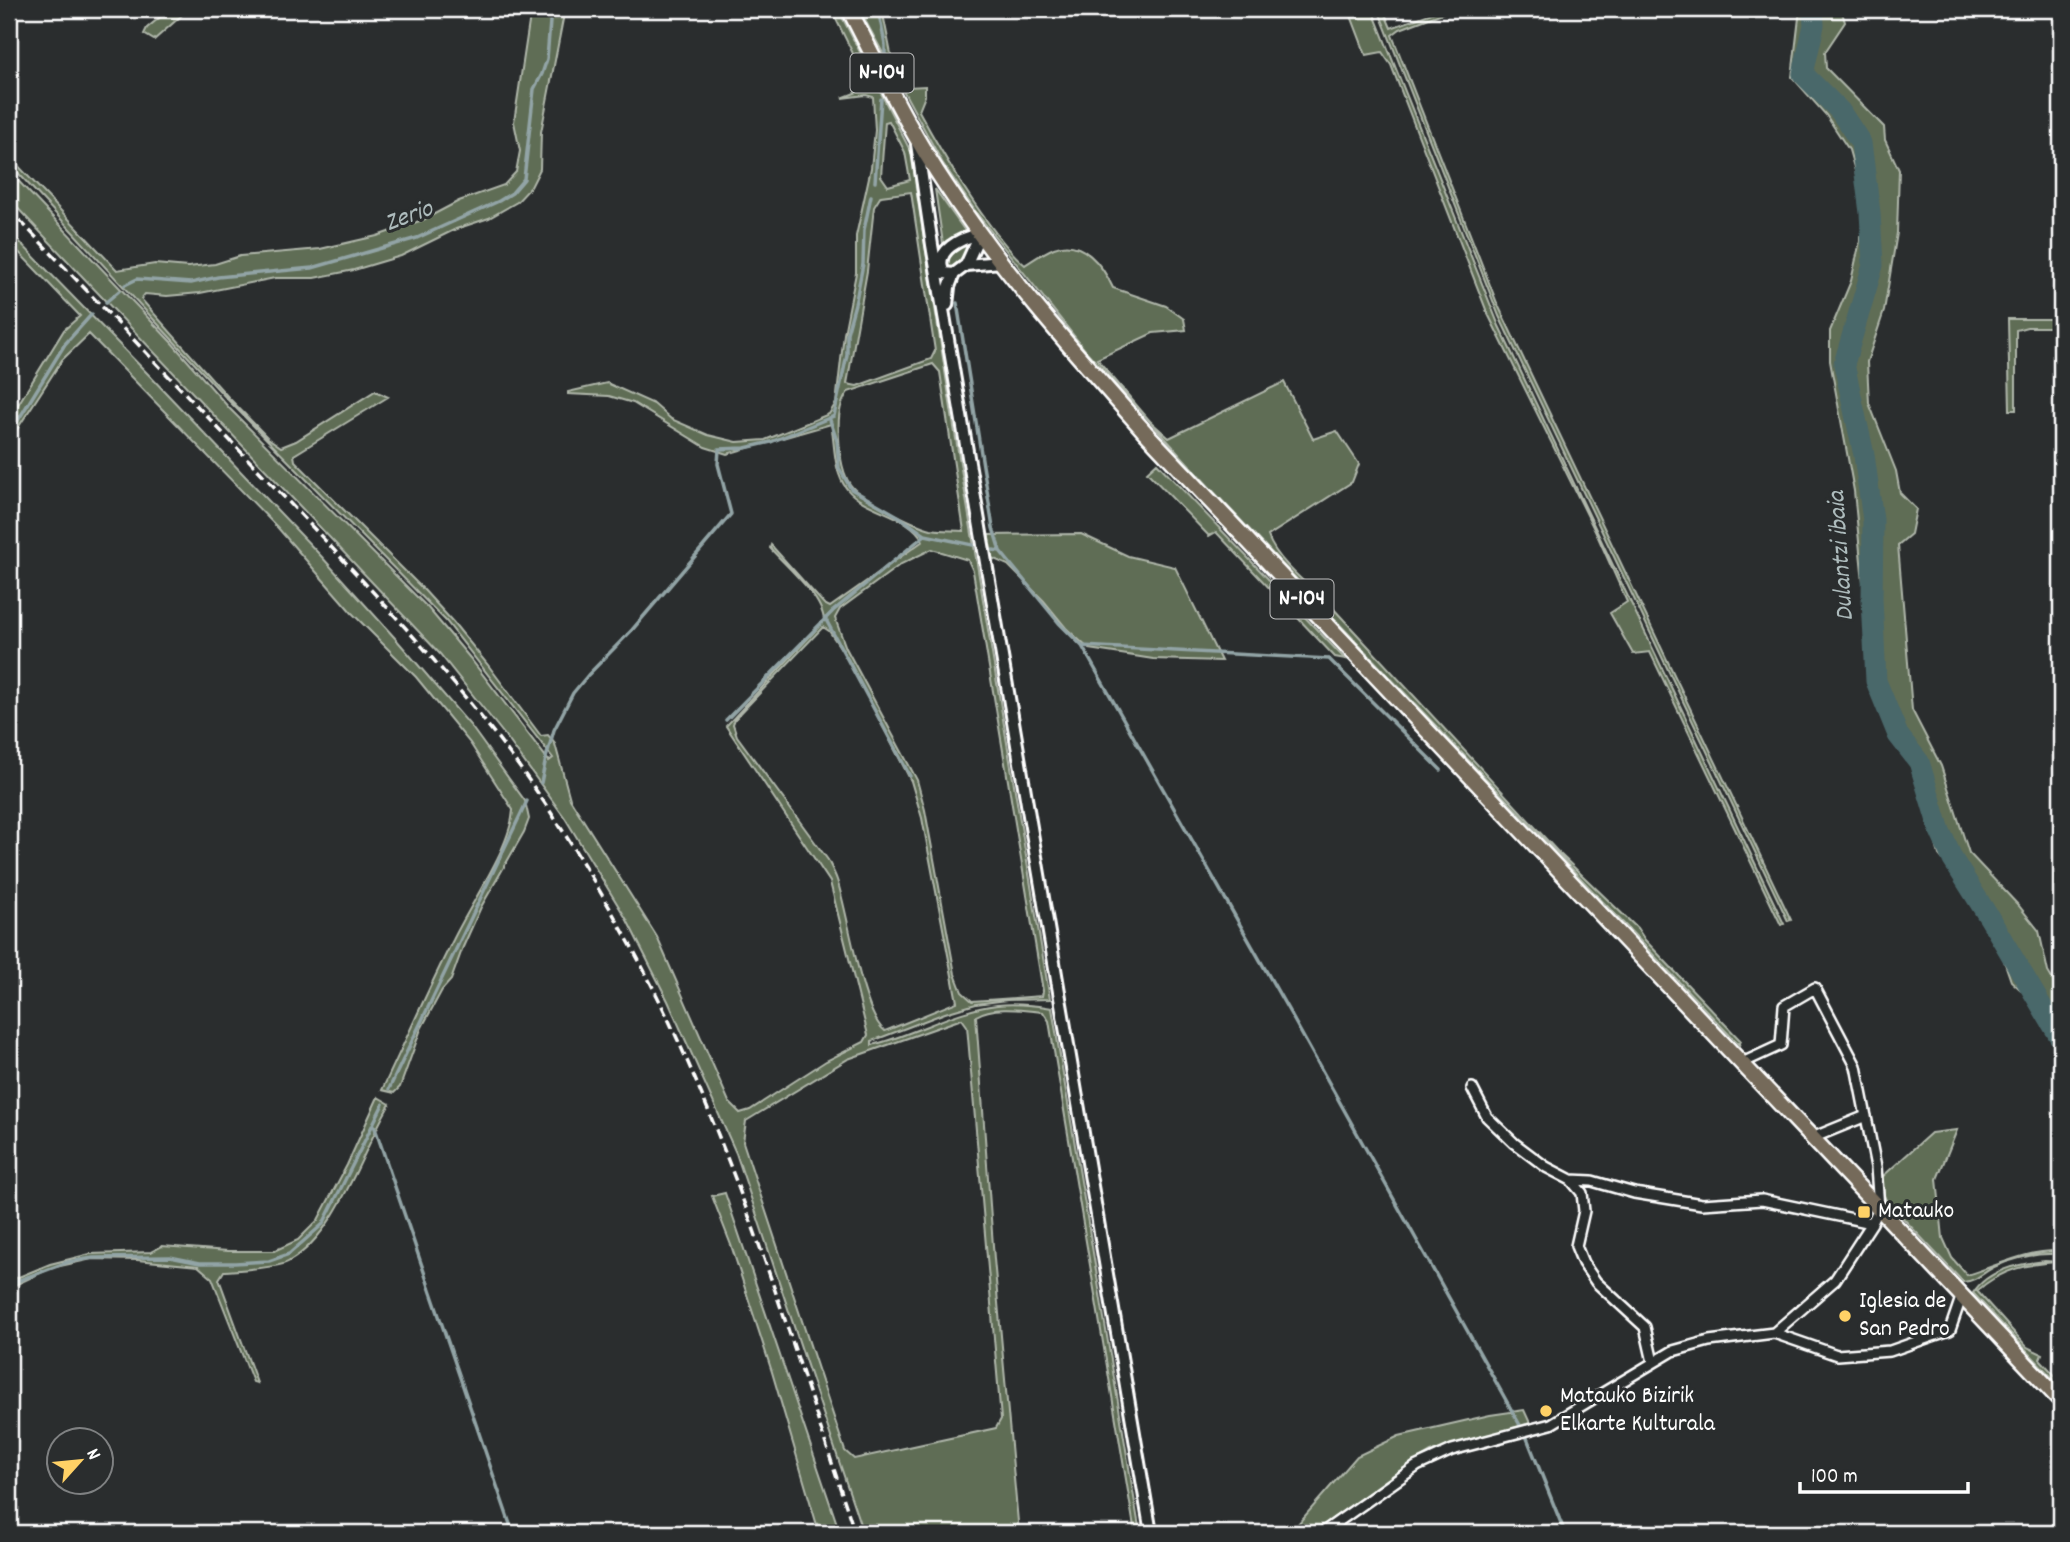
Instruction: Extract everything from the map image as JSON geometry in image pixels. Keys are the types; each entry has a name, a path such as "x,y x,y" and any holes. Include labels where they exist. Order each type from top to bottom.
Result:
{"main road":[{"name":"N-104","path":"849,9 916,138 980,234 1088,368 1145,432 2061,1401"}],"street":[{"path":"916,138 1151,1533"},
{"path":"939,267 946,251 961,238 980,234"},
{"path":"946,318 949,286 954,274 966,265 980,234"},
{"path":"966,265 1001,261"},
{"path":"939,267 944,273 954,274"},
{"path":"1742,1063 1781,1045 1784,1006 1815,988 1856,1066 1875,1167 1879,1209 1872,1223 1835,1280 1774,1333"},
{"path":"1472,1088 1487,1116 1514,1143 1546,1167 1571,1180 1583,1193 1584,1211 1576,1246 1579,1255 1596,1282 1645,1327 1653,1362"},
{"path":"1812,1138 1866,1116"},
{"path":"1571,1180 1592,1181 1634,1194 1702,1204 1762,1200 1872,1223"},
{"path":"1322,1533 1417,1466 1452,1450 1551,1424 1673,1351 1709,1341 1774,1333 1837,1355 1890,1350 1950,1331 1962,1295"}],"green space":[{"path":"170,9 189,9 154,40 144,34 147,28"},
{"path":"531,9 565,9 541,132 540,169 531,187 517,202 489,218 456,229 401,256 354,270 314,278 275,278 200,293 167,296 145,294 141,299 229,398 268,438 281,447 296,441 375,391 388,397 294,455 295,461 423,589 488,665 541,736 548,735 555,744 570,799 657,937 729,1102 740,1113 750,1110 826,1061 864,1042 868,1035 830,882 726,726 824,621 811,592 770,548 771,545 824,604 830,607 923,541 909,525 865,503 847,489 837,466 831,424 727,454 705,447 633,403 609,396 568,392 607,383 654,404 671,419 708,435 737,442 765,440 829,414 836,403 844,334 856,273 856,236 871,168 875,130 873,97 866,95 842,98 865,89 867,82 831,9 838,9 913,156 952,415 1050,999 976,1004 872,1041 872,1045 981,1008 1011,1004 1052,1008 1140,1533 1135,1533 1049,1021 1043,1012 999,1009 976,1016 994,1259 1019,1533 863,1533 736,1153 668,1001 627,920 565,818 507,738 440,654 9,199 9,171 172,343 230,409 428,608 549,761 553,758 446,621 229,401 9,163 9,156 117,270 155,264 188,267 215,264 240,256 320,249 377,236 425,219 459,201 504,185 516,172 520,151 514,122","holes":["889,121 905,152 910,180 888,186 881,176 885,122","911,192 935,351 931,359 857,386 847,384 867,271 874,207 881,196","933,364 940,372 964,531 924,527 879,506 854,489 844,472 840,451 840,408 848,392","932,549 968,560 973,571 1042,996 972,1001 962,992 955,974 917,780 846,648 835,618 840,609 901,564","823,627 829,631 848,659 911,781 922,818 957,1002 885,1031 869,1005 841,895 828,860 737,736 733,724","962,1019 967,1026 1001,1419 996,1428 854,1459 845,1451 743,1142 746,1121 848,1059"]},
{"path":"859,9 866,12 882,9 892,59 908,87 925,86 925,96 919,111 966,192 1018,259 1025,265 1054,248 1074,247 1082,250 1097,263 1113,288 1166,306 1184,319 1186,330 1153,333 1097,359 1150,421 1169,438 1284,382 1313,439 1337,431 1359,464 1352,482 1268,536 1273,546 1287,565 1332,607 1558,852 1637,928 1645,940 1741,1041 1739,1045 1214,492 1086,351 978,215 942,162"},
{"path":"1358,9 1372,9 1499,326 1784,924 1781,925 1650,652 1633,654 1610,613 1627,602 1598,537 1487,312 1391,65 1382,52 1366,55 1350,13"},
{"path":"1378,9 1383,9 1391,28 1443,9 1453,9 1400,29 1392,35 1497,303 1791,920 1788,921 1499,316"},
{"path":"1800,9 1841,9 1845,22 1825,52 1826,68 1884,127 1885,140 1899,170 1897,233 1884,311 1867,362 1869,403 1896,471 1900,493 1916,509 1911,534 1898,545 1912,710 1941,766 1969,853 2039,931 2048,972 2061,994 2061,1049 2032,1000 2011,981 2002,955 1964,885 1939,855 1913,760 1887,717 1872,673 1854,491 1830,361 1830,331 1851,281 1863,228 1859,185 1849,150 1826,115 1792,77"},
{"path":"935,189 965,231 943,244"},
{"path":"9,231 321,556 470,725 525,801 529,819 524,832 481,907 451,980 442,990 421,1029 400,1087 394,1093 382,1090 460,926 498,858 511,825 513,810 470,743 416,677 352,613 278,528 89,334 62,360 14,434 9,447 11,416 64,330 80,316 9,242"},
{"path":"969,241 972,243 970,249 949,268 950,254"},
{"path":"2008,319 2061,319 2061,327 2027,327 2016,330 2016,410 2010,410"},
{"path":"1157,463 1345,659 1335,657 1216,532 1209,536 1147,472"},
{"path":"1081,534 1128,556 1175,567 1221,661 1153,659 1089,649 1008,565 992,558 988,535"},
{"path":"378,1097 390,1104 347,1190 321,1232 306,1249 288,1262 224,1271 219,1279 257,1383 253,1382 212,1278 198,1266 92,1259 51,1268 9,1288 9,1281 50,1264 90,1254 151,1252 162,1246 274,1251 298,1240 318,1220"},
{"path":"1957,1130 1937,1179 1943,1238 1952,1258 1967,1275 2024,1256 2036,1253 2061,1251 2061,1254 2035,1255 2010,1261 1963,1282 1886,1200 1881,1190 1881,1178 1931,1133"},
{"path":"725,1193 840,1533 821,1533 816,1522 772,1372 731,1245 712,1196"},
{"path":"2045,1261 2061,1262 2038,1264 2006,1272 1977,1291 2027,1347 2042,1354 2040,1359 2061,1382 2061,1387 1973,1293 1987,1278 2005,1269"},
{"path":"1524,1410 1530,1423 1431,1452 1393,1475 1313,1533 1290,1533 1357,1456 1399,1436"}],"waterway":[{"name":"Zerio","path":"125,285 137,279 191,283 218,277 312,268 417,238 512,193 524,179 534,89 547,59 551,9"},
{"path":"878,9 885,59"},
{"name":"Dulantzi ibaia","path":"1813,9 1814,25 1803,74 1840,111 1861,143 1870,213 1873,265 1844,364 1864,455 1873,520 1872,599 1876,681 1898,735 1919,762 1940,831 1953,860 2061,1039"},
{"path":"875,182 881,99"},
{"path":"541,783 554,730 573,693 632,630 731,514 718,464 719,449 745,448 771,442 834,416 847,355 847,333 863,264 864,230 871,196"},
{"name":"Zerio","path":"106,302 119,291"},
{"path":"957,303 993,528 1000,551"},
{"name":"Zerio","path":"9,435 65,344 92,314"},
{"path":"830,420 837,441 839,468 851,489 925,535 973,545"},
{"path":"726,720 833,611 925,535"},
{"path":"993,550 1000,551 1059,623 1082,646 1521,1427"},
{"path":"825,618 910,776"},
{"path":"1082,646 1329,659 1441,770"},
{"path":"389,1089 527,801"},
{"path":"9,1284 68,1262 93,1258 170,1257 200,1263 235,1263 269,1261 289,1254 323,1224 383,1104"},
{"path":"374,1125 513,1533"},
{"path":"1527,1438 1565,1533"}],"railway":[{"path":"9,209 405,627 470,703 531,783 559,825 638,960 691,1070 767,1266 855,1533"}],"place":[{"name":"Matauko","path":"1864,1212"},
{"name":"Iglesia de San Pedro","path":"1845,1316"},
{"name":"Matauko Bizirik Elkarte Kulturala","path":"1546,1411"}]}
